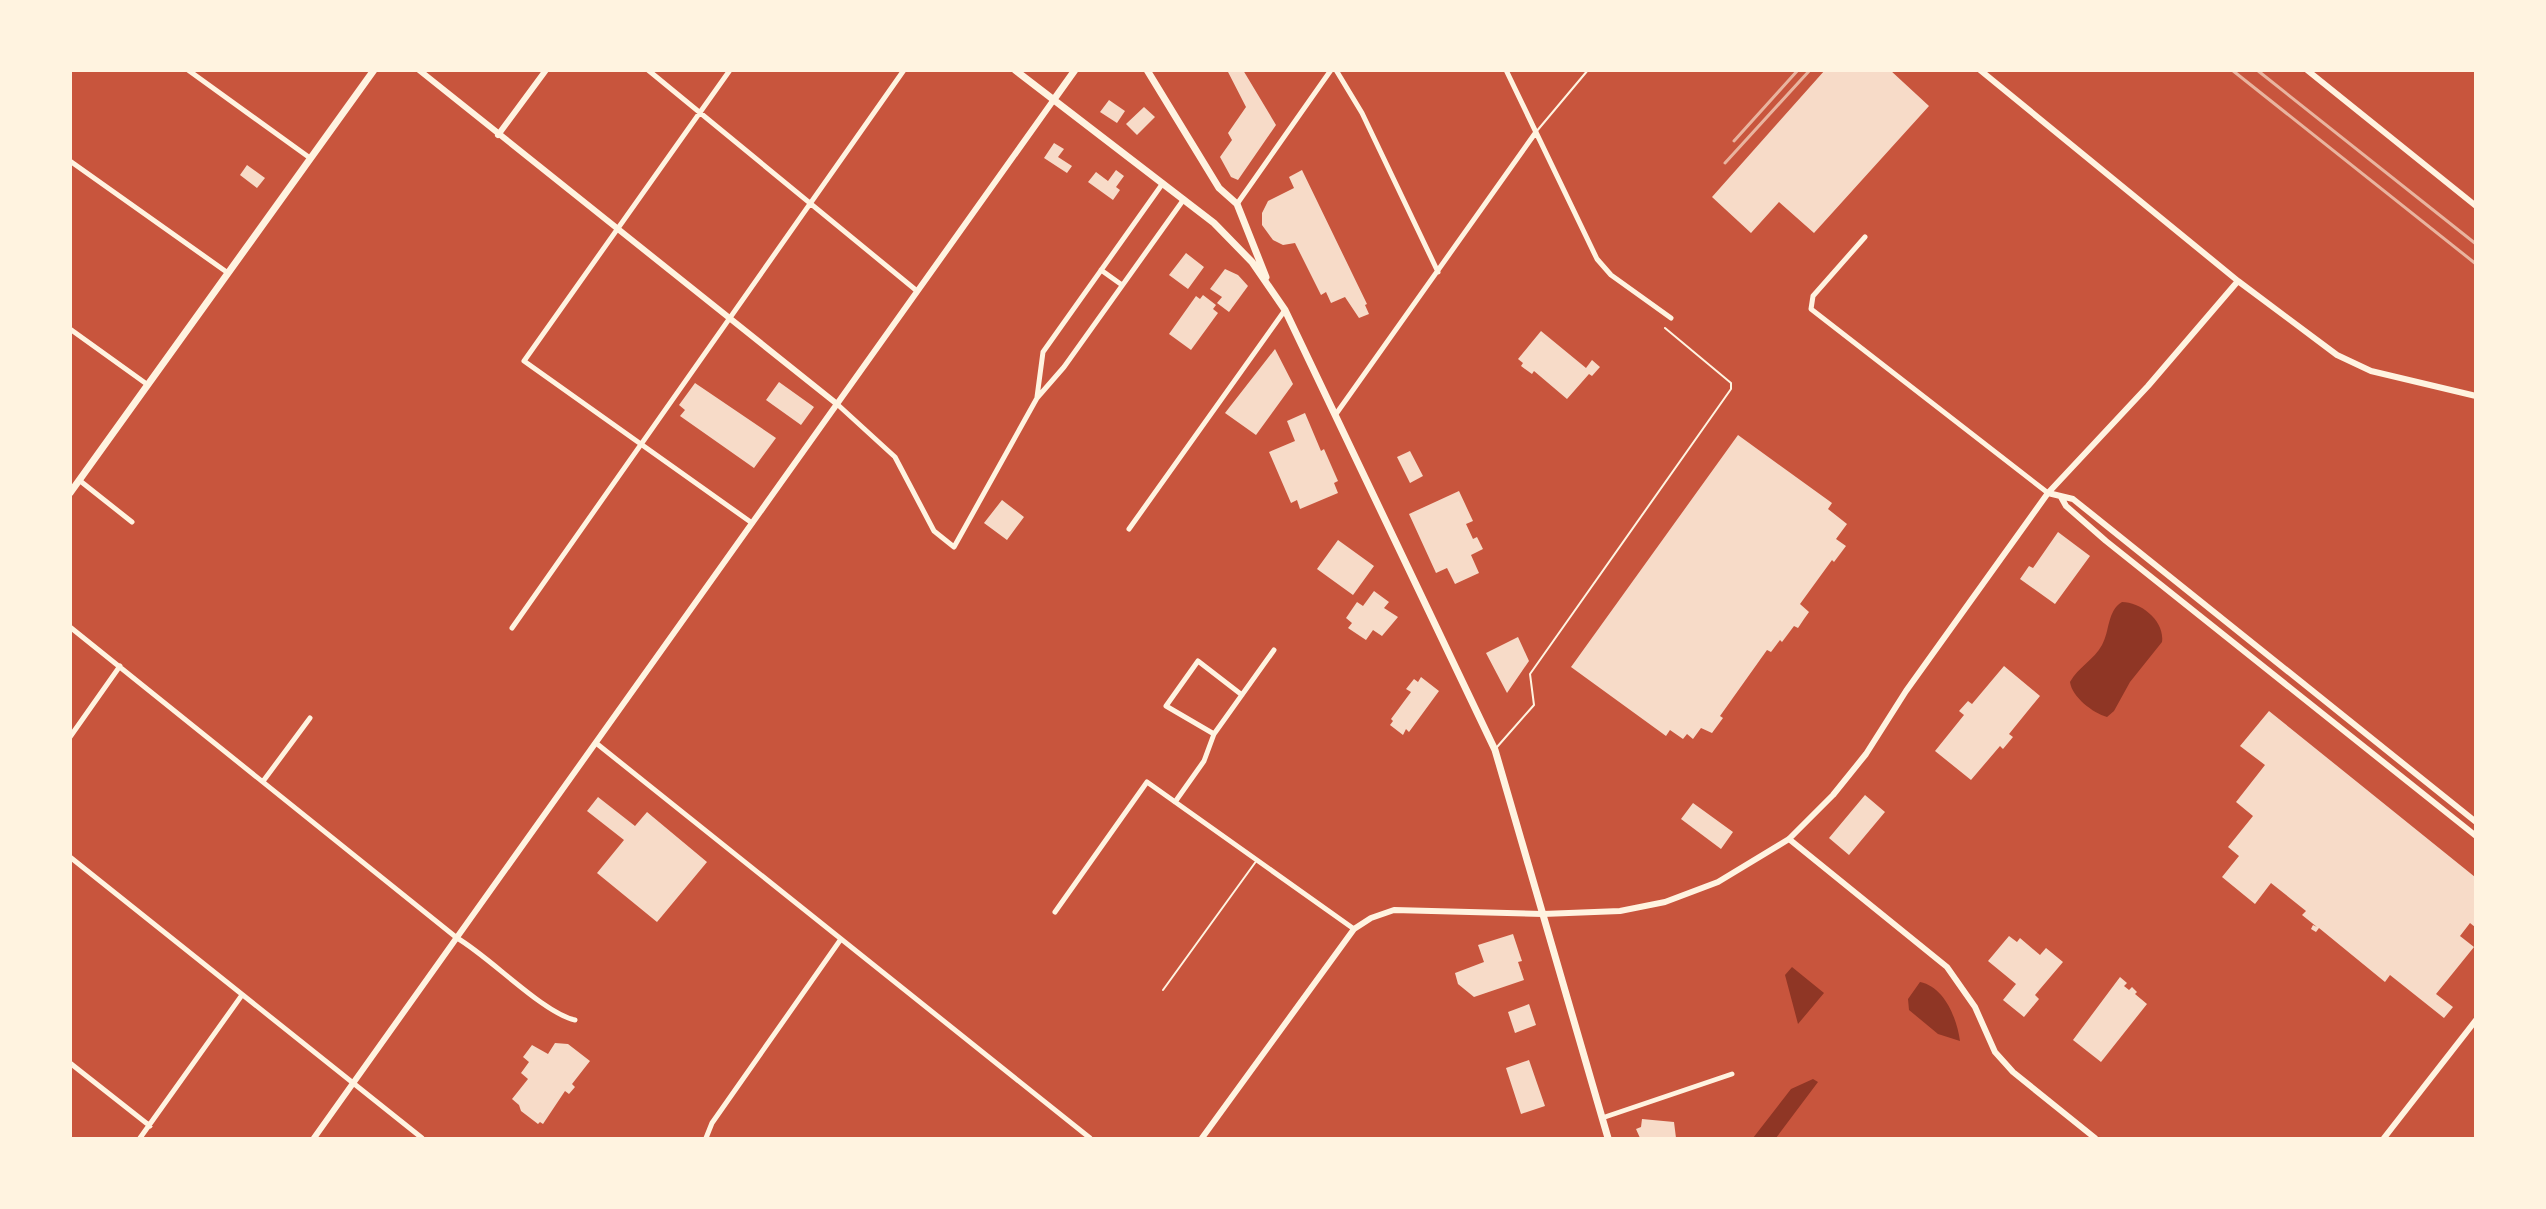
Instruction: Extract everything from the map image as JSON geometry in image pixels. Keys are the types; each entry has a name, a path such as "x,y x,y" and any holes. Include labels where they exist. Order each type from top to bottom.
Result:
{"main road":[{"path":"70,493 374,70"},
{"path":"1015,70 1055,98 1184,199 1234,242 1269,285 1285,310 1495,750 1608,1138"},
{"path":"1055,98 1075,70"},
{"path":"1147,70 1219,188 1237,204 1269,285"}],"street":[{"path":"188,70 310,158"},
{"path":"419,70 837,404 896,458 934,531 954,547 1037,398 1064,367 1184,199"},
{"path":"498,135 546,70"},
{"path":"648,70 917,291"},
{"path":"730,70 524,362 752,523"},
{"path":"512,628 904,70"},
{"path":"1237,204 1331,70"},
{"path":"1336,70 1362,113 1438,272"},
{"path":"1506,70 1597,259 1611,275 1671,318"},
{"path":"1980,70 2238,281 2337,355 2371,371 2475,396"},
{"path":"2307,70 2475,206"},
{"path":"314,1138 1055,98"},
{"path":"1336,414 1536,132"},
{"path":"70,161 228,273"},
{"path":"1037,398 1043,352 1163,183"},
{"path":"1865,237 1813,296 1811,309 2048,493 2073,499 2475,822"},
{"path":"1101,270 1122,285"},
{"path":"1202,1138 1354,928 1371,918 1394,910 1543,914 1620,911 1665,902 1730,876 1789,839 1833,795 1866,754 1906,692 2048,493 2148,386 2238,281"},
{"path":"1129,529 1285,310"},
{"path":"70,329 148,385"},
{"path":"80,480 132,522"},
{"path":"2061,497 2066,506 2106,540 2475,836"},
{"path":"70,627 264,780 457,938 475,948 555,1013 575,1020"},
{"path":"1175,802 1204,761 1214,734 1274,650"},
{"path":"1214,734 1166,706 1198,661 1242,695"},
{"path":"70,737 120,666"},
{"path":"264,780 309,718"},
{"path":"596,743 1090,1138"},
{"path":"1055,912 1147,782 1354,928"},
{"path":"1789,839 1947,967 1975,1007 1995,1052 2013,1072 2095,1138"},
{"path":"70,857 422,1138"},
{"path":"706,1138 712,1123 841,939"},
{"path":"140,1138 242,995"},
{"path":"2384,1138 2475,1020"},
{"path":"70,1063 150,1126"},
{"path":"1602,1118 1732,1074"}],"lane":[{"path":"1536,132 1588,70"},
{"path":"1495,750 1534,705 1530,674 1731,389 1731,383 1665,328"},
{"path":"1163,990 1257,860"}],"shaded area":[{"path":"2122,602 2137,605 2156,620 2162,634 2162,642 2130,682 2114,711 2107,717 2084,704 2070,682 2099,650 2105,640 2111,616"},
{"path":"1792,967 1824,993 1798,1024 1785,975"},
{"path":"1920,982 1929,985 1943,997 1953,1014 1960,1041 1938,1034 1909,1010 1908,999"},
{"path":"1813,1079 1818,1082 1776,1138 1753,1138 1791,1089"}],"building":[{"path":"1227,70 1243,70 1276,125 1238,180 1231,177 1220,157 1232,140 1228,133 1246,107"},
{"path":"1825,70 1890,70 1929,106 1814,233 1779,202 1751,233 1712,197"},
{"path":"1109,100 1125,111 1117,123 1100,112"},
{"path":"1144,107 1155,117 1137,135 1126,124"},
{"path":"1054,143 1064,149 1058,157 1072,166 1067,173 1044,158"},
{"path":"247,165 265,178 257,188 240,175"},
{"path":"1116,170 1124,176 1116,187 1120,190 1113,200 1088,182 1096,172 1108,181"},
{"path":"1302,170 1367,304 1365,305 1369,314 1359,318 1345,297 1331,303 1326,292 1321,295 1295,243 1283,245 1273,240 1262,225 1262,213 1268,201 1294,188 1289,177"},
{"path":"1186,253 1204,267 1188,289 1169,275"},
{"path":"1225,269 1238,275 1248,286 1229,312 1217,303 1222,297 1210,289"},
{"path":"1203,295 1216,305 1213,309 1218,313 1191,350 1169,334 1196,296 1200,299"},
{"path":"1541,331 1586,368 1592,360 1600,367 1592,376 1589,374 1567,399 1534,371 1532,374 1521,366 1523,363 1518,359"},
{"path":"1275,349 1293,384 1256,435 1225,413"},
{"path":"779,382 814,407 801,425 766,400"},
{"path":"695,383 776,438 754,468 680,416 685,410 679,405"},
{"path":"1305,413 1321,451 1324,449 1338,481 1334,483 1338,493 1300,509 1297,500 1291,503 1269,452 1295,441 1287,421"},
{"path":"1738,435 1832,503 1828,509 1847,524 1836,539 1846,546 1834,562 1832,560 1800,604 1809,612 1798,628 1794,626 1771,652 1767,650 1720,716 1723,718 1712,733 1701,728 1693,739 1687,734 1683,739 1670,730 1666,736 1571,667"},
{"path":"1410,451 1423,476 1410,483 1397,457"},
{"path":"1459,491 1473,521 1466,524 1473,539 1477,537 1483,549 1471,555 1479,573 1455,584 1447,568 1436,573 1409,514"},
{"path":"1002,500 1024,517 1007,540 984,523"},
{"path":"2058,532 2090,556 2055,604 2020,579 2029,566 2033,568"},
{"path":"1338,540 1374,566 1353,595 1317,569"},
{"path":"1374,591 1389,602 1384,608 1398,617 1382,636 1373,630 1366,640 1348,628 1352,623 1346,618 1357,602 1363,606"},
{"path":"1518,637 1529,661 1507,693 1486,653"},
{"path":"2004,666 2040,696 2009,734 2013,737 2003,749 2000,746 1971,780 1935,751 1964,715 1959,711 1968,701 1972,704"},
{"path":"1421,677 1439,691 1409,732 1406,729 1403,735 1390,725 1393,721 1391,719 1411,692 1406,689 1414,679 1418,682"},
{"path":"2269,711 2475,877 2475,927 2470,923 2460,936 2474,947 2436,994 2453,1007 2444,1018 2390,975 2385,982 2319,928 2316,932 2311,929 2313,925 2317,927 2302,915 2306,911 2271,883 2255,904 2222,877 2239,856 2228,847 2253,816 2236,802 2265,765 2240,746"},
{"path":"1865,795 1885,812 1849,855 1829,838"},
{"path":"598,797 635,826 647,812 707,862 657,922 597,873 624,840 587,811"},
{"path":"1693,803 1733,832 1721,849 1681,819"},
{"path":"1513,934 1522,961 1518,962 1524,980 1474,997 1458,984 1455,973 1484,962 1478,945"},
{"path":"2009,936 2017,942 2020,938 2040,955 2046,948 2063,962 2035,995 2039,999 2024,1017 2003,1000 2016,984 1988,961"},
{"path":"2120,977 2127,983 2124,986 2129,990 2132,987 2137,992 2135,994 2147,1004 2101,1062 2073,1040"},
{"path":"1529,1004 1536,1025 1515,1033 1508,1012"},
{"path":"555,1043 568,1044 590,1061 572,1084 575,1087 569,1094 565,1091 543,1124 540,1122 538,1124 521,1111 519,1105 512,1099 528,1079 521,1073 529,1062 523,1057 532,1045 548,1054"},
{"path":"1529,1060 1545,1106 1521,1114 1506,1068"},
{"path":"1642,1119 1674,1122 1676,1138 1640,1138 1636,1129 1641,1127"}],"railway":[{"path":"1734,141 1798,70"},
{"path":"1725,163 1810,70"},
{"path":"2232,70 2476,264"},
{"path":"2257,70 2476,244"}]}
